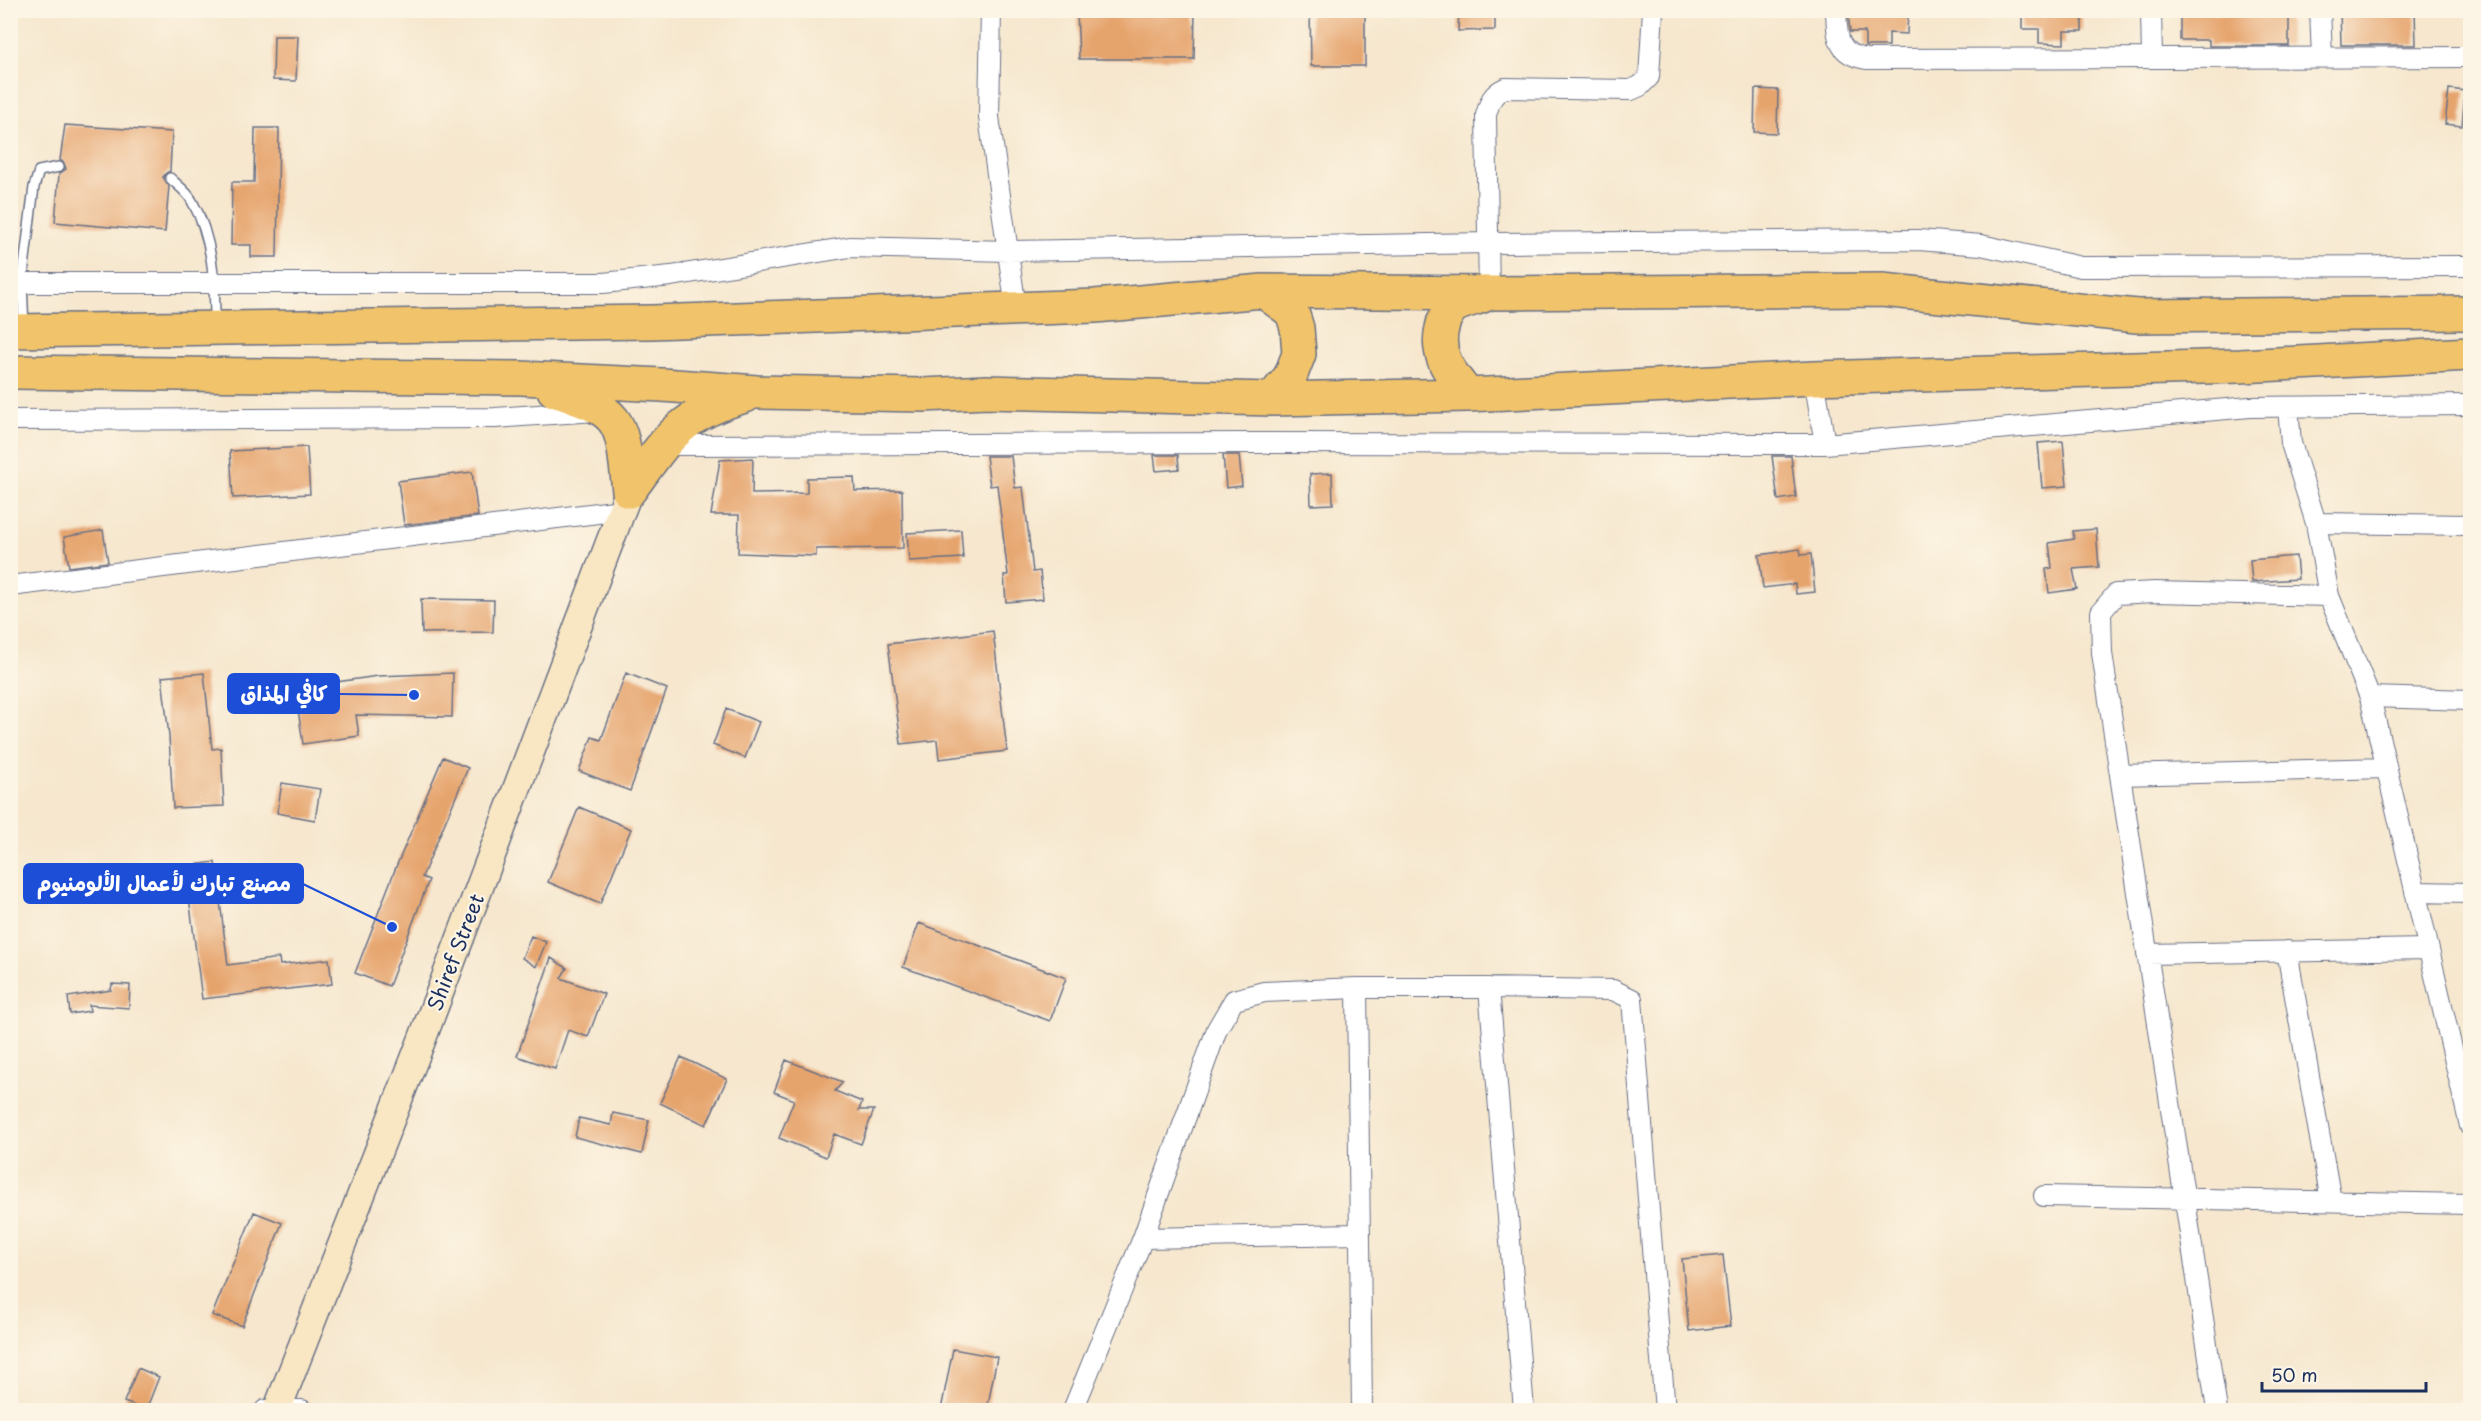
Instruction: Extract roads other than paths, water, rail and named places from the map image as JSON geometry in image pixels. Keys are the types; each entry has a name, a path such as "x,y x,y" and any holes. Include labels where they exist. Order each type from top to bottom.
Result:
{"highway":[{"path":"18,331 652,322 1095,306 1263,291 1489,293 1882,290 2138,316 2470,313"},
{"path":"1263,291 1292,312 1297,328 1299,354 1290,377 1272,399"},
{"path":"1468,395 1441,356 1439,341 1443,322 1453,307 1489,293"},
{"path":"10,372 521,378 662,385 757,393 987,393 1272,399 1468,395 1814,378 2240,366 2470,354"},
{"path":"521,378 588,401 604,410 617,422 624,444 625,501"},
{"path":"625,501 662,445 686,421 719,403 757,393"}],"main road":[{"name":"Shiref Street","path":"280,1410 625,501"}],"street":[{"path":"991,10 989,117 1016,309"},
{"path":"1489,293 1486,115 1490,101 1496,93 1505,88 1631,90 1640,86 1649,77 1653,10"},
{"path":"1836,10 1837,35 1843,49 1853,57 1860,58 2470,57"},
{"path":"2151,10 2152,58"},
{"path":"2320,10 2322,57"},
{"path":"16,283 603,283 671,276 850,247 1009,251 1489,243 1919,240 1981,245 2080,267 2470,266"},
{"path":"1814,378 1825,444"},
{"path":"662,445 1825,444 2250,407 2470,405"},
{"path":"2288,407 2291,442 2316,523 2329,596 2370,697 2470,1126"},
{"path":"10,420 495,418 604,410"},
{"path":"10,586 625,501"},
{"path":"2316,523 2470,525"},
{"path":"2217,1410 2102,653 2101,612 2116,594 2155,592 2329,596"},
{"path":"2370,697 2470,700"},
{"path":"2120,775 2386,768"},
{"path":"2415,892 2470,893"},
{"path":"2147,954 2428,949"},
{"path":"2287,951 2331,1201"},
{"path":"1357,988 1362,1410"},
{"path":"1073,1410 1143,1238 1216,1029 1234,1000 1264,992 1357,988 1489,988 1613,990 1632,999 1665,1410"},
{"path":"1489,988 1524,1410"},
{"path":"2044,1196 2470,1204"},
{"path":"1143,1238 1360,1234"}],"lane":[{"path":"18,331 16,283 36,179 39,171 59,167"},
{"path":"170,178 192,199 207,238 215,284 216,329"}],"place":[{"name":"كافي المذاق","path":"414,695"},
{"name":"مصنع تبارك لأعمال الألومنيوم","path":"392,927"}]}
